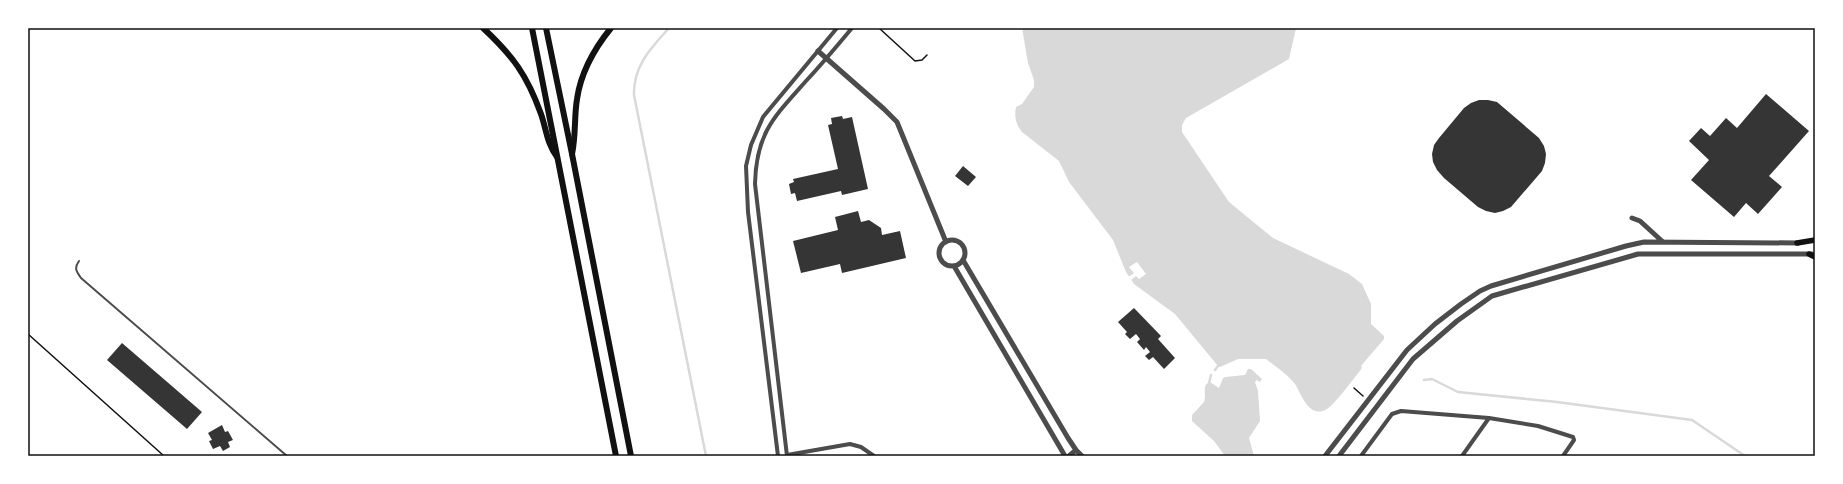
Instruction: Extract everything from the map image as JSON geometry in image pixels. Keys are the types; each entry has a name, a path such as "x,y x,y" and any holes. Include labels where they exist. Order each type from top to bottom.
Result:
{"main road":[{"path":"483,28 510,55 527,79 542,116 552,150 557,157"},
{"path":"532,28 616,456"},
{"path":"546,28 631,456"},
{"path":"572,154 577,99 585,67 596,46 612,28"},
{"path":"1797,243 1815,240"}],"street":[{"path":"778,456 746,189 748,155 763,117 837,28"},
{"path":"852,28 772,120 757,156 755,184 787,456 850,444 861,446 874,456"},
{"path":"818,52 884,108 897,122 946,242"},
{"path":"1632,218 1640,221 1663,242"},
{"path":"954,241 960,244 965,253 963,260 954,266 947,265 940,257 940,250 946,242 954,241"},
{"path":"1325,456 1407,350 1435,324 1461,304 1486,288 1629,245 1644,242 1815,243"},
{"path":"1339,456 1413,359 1457,321 1492,296 1638,254 1813,255"},
{"path":"963,260 1076,450 1082,456"},
{"path":"954,266 1065,456"},
{"path":"757,285 767,283"},
{"path":"1361,456 1392,414 1401,411 1489,418 1538,426 1573,437 1574,440 1563,456"},
{"path":"1462,456 1489,418"},
{"path":"777,445 785,444"},
{"path":"1069,456 1076,450"}],"lane":[{"path":"79,261 76,266 76,272 81,278 287,456"}],"path":[{"path":"879,28 915,61 922,60 927,55"},
{"path":"28,334 164,456"},
{"path":"1354,388 1368,399"}],"shaded area":[{"path":"1022,28 1296,28 1289,59 1186,118 1182,125 1182,132 1229,202 1273,238 1349,274 1362,284 1371,304 1371,324 1384,336 1384,339 1361,366 1362,368 1331,406 1321,411 1315,411 1306,404 1295,384 1266,359 1238,359 1220,367 1218,366 1175,314 1134,284 1126,272 1113,240 1069,182 1059,161 1022,132 1018,126 1015,117 1016,107 1022,104 1034,87 1034,80 1028,63"},
{"path":"1248,369 1251,369 1262,379 1260,382 1257,380 1255,382 1258,391 1260,421 1249,438 1254,456 1225,456 1214,441 1192,421 1192,415 1204,402 1207,383 1210,382 1219,388 1223,378 1245,375"}],"pier":[{"path":"1137,262 1146,274 1139,279 1136,276 1130,281 1127,278 1134,273 1129,267"}],"building":[{"path":"1766,94 1809,131 1769,176 1782,187 1758,214 1746,203 1734,217 1691,180 1709,160 1689,141 1701,128 1710,136 1726,118 1737,128"},
{"path":"1479,100 1497,102 1539,138 1544,146 1546,154 1542,171 1511,207 1495,213 1478,207 1444,178 1437,170 1433,162 1432,154 1434,145 1439,138 1464,108"},
{"path":"842,116 843,119 852,117 868,189 842,195 841,191 797,201 795,193 791,194 789,184 794,182 793,179 838,169 828,125 832,124 831,118"},
{"path":"963,166 976,177 968,186 955,176"},
{"path":"858,211 861,222 869,220 881,228 882,235 900,231 906,258 842,273 840,264 801,273 793,241 838,230 835,217"},
{"path":"1134,308 1161,336 1158,339 1175,358 1164,369 1153,357 1149,360 1145,356 1150,352 1146,347 1144,350 1137,342 1140,339 1136,334 1130,339 1125,334 1127,332 1118,322"},
{"path":"122,343 202,412 187,429 107,360"},
{"path":"222,425 225,432 228,431 233,440 228,442 230,447 223,451 220,446 213,449 209,441 212,440 208,433"}],"waterway":[{"path":"669,28 644,58 634,85 634,95 706,456"},
{"path":"1215,370 1218,366"},
{"path":"1209,383 1211,375"},
{"path":"1424,380 1432,379 1458,392 1557,402 1692,420 1745,456"}]}
